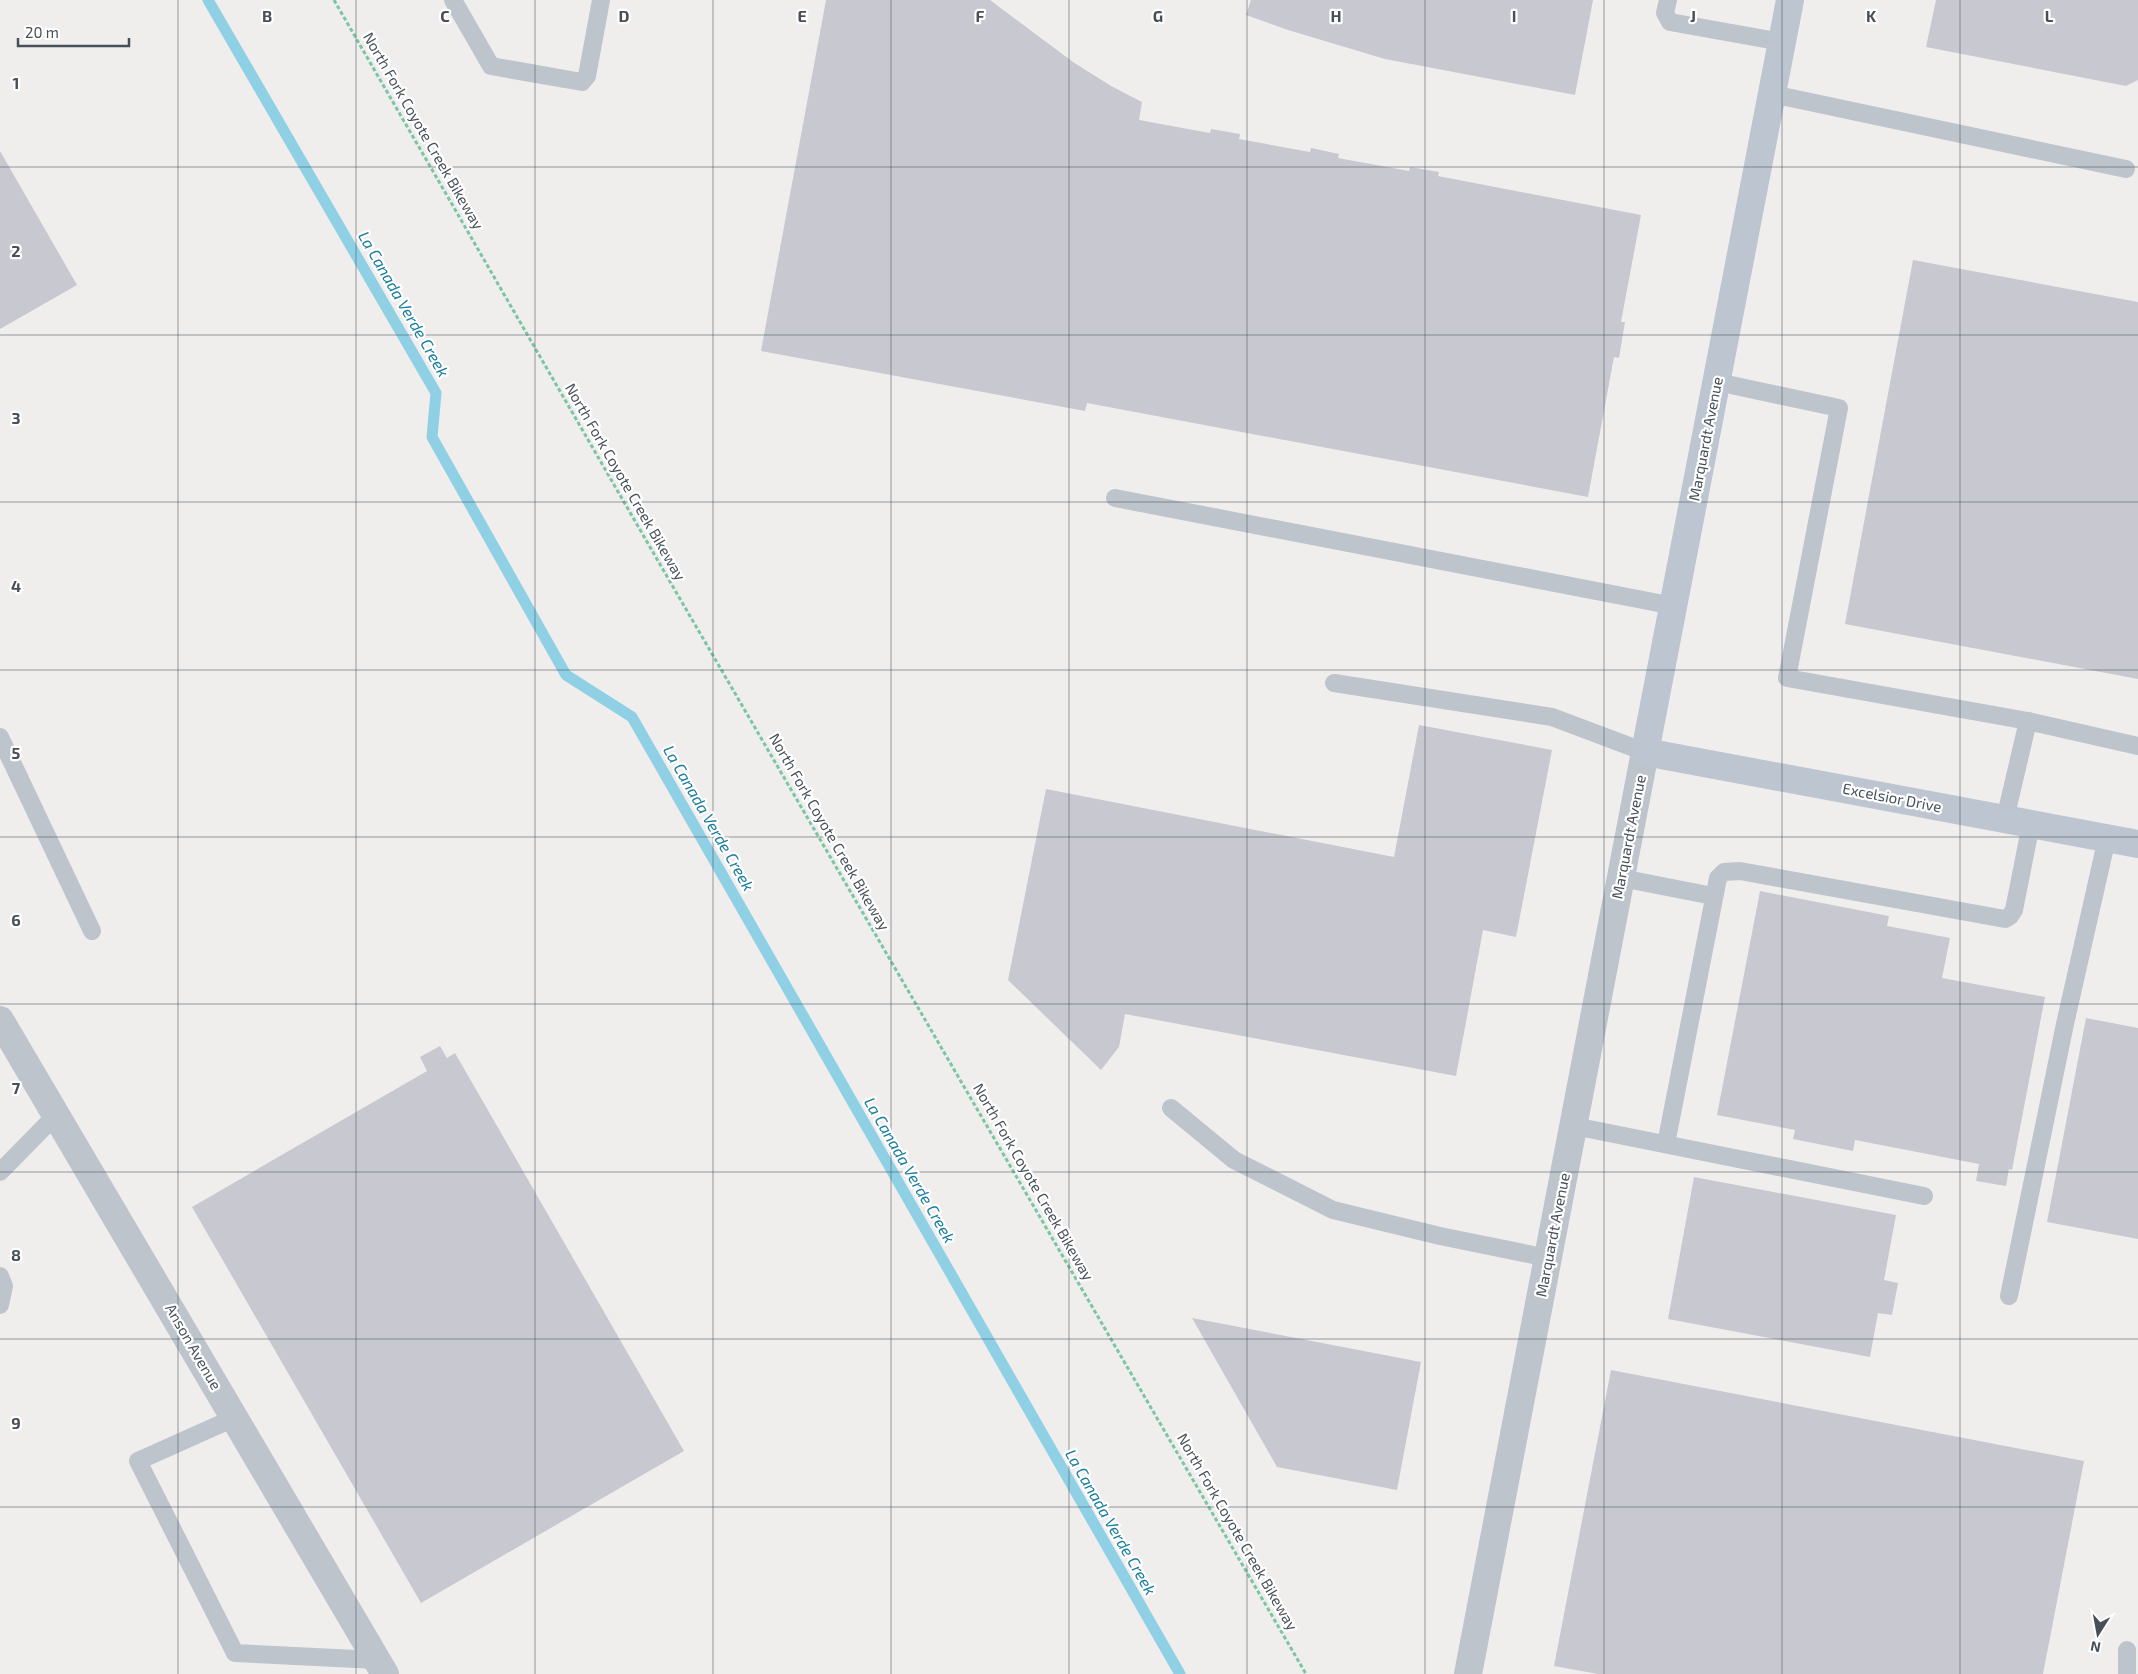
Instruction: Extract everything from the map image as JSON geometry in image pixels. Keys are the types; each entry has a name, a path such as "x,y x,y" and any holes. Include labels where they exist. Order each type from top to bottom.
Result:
{"street":[{"name":"Marquardt Avenue","path":"1468,1674 1790,0"},
{"name":"Excelsior Drive","path":"1645,752 2138,844"},
{"name":"Anson Avenue","path":"0,1020 381,1667"}],"lane":[{"path":"454,0 491,66 582,82 587,76 602,0"},
{"path":"1668,0 1665,13 1670,22 1782,42"},
{"path":"1772,94 2126,169"},
{"path":"1717,382 1839,408 1787,678 2028,721 2138,746"},
{"path":"1115,498 1674,606"},
{"path":"1334,683 1552,717 1645,752"},
{"path":"1666,1144 1718,878 1724,872 1740,871 2004,919 2010,916 2014,910 2018,822 2028,721"},
{"path":"0,737 92,931"},
{"path":"2009,1296 2065,1024 2107,838"},
{"path":"1622,878 1713,896"},
{"path":"1171,1108 1234,1160 1333,1210 1440,1236 1548,1258"},
{"path":"0,1172 56,1115"},
{"path":"1574,1126 1924,1196"},
{"path":"0,1276 4,1286 0,1305"},
{"path":"234,1418 138,1461 235,1653 381,1667"},
{"path":"2127,1650 2127,1674"}],"path":[{"name":"North Fork Coyote Creek Bikeway","path":"334,0 1306,1674"}],"building":[{"path":"826,0 990,0 1073,62 1111,86 1142,102 1139,120 1210,133 1211,129 1240,134 1239,139 1310,152 1311,148 1339,154 1338,158 1409,171 1410,167 1439,172 1438,176 1641,215 1621,322 1625,322 1619,358 1614,357 1588,497 1087,403 1085,411 761,351"},
{"path":"1251,0 1593,0 1575,95 1385,59 1288,30 1246,15"},
{"path":"1936,0 2138,0 2138,80 2126,86 1926,47"},
{"path":"0,151 77,285 0,329"},
{"path":"1913,260 2138,302 2138,679 1845,624"},
{"path":"1419,725 1552,750 1516,937 1483,930 1456,1076 1125,1014 1119,1047 1101,1070 1008,980 1046,789 1394,857"},
{"path":"1760,891 1889,916 1887,926 1950,938 1942,978 2045,997 2012,1170 2009,1169 2006,1186 1976,1181 1979,1164 1855,1140 1853,1151 1793,1139 1795,1130 1717,1115"},
{"path":"2086,1018 2138,1028 2138,1239 2047,1222"},
{"path":"440,1046 447,1058 455,1053 684,1451 421,1603 192,1207 427,1071 420,1057"},
{"path":"1694,1177 1896,1215 1884,1280 1898,1283 1892,1315 1878,1313 1870,1357 1668,1319"},
{"path":"1192,1318 1421,1362 1397,1490 1277,1467"},
{"path":"1611,1370 2084,1461 2043,1674 1598,1674 1554,1666"}],"waterway":[{"name":"La Canada Verde Creek","path":"208,0 436,393 432,437 566,675 632,717 1180,1674"}]}
